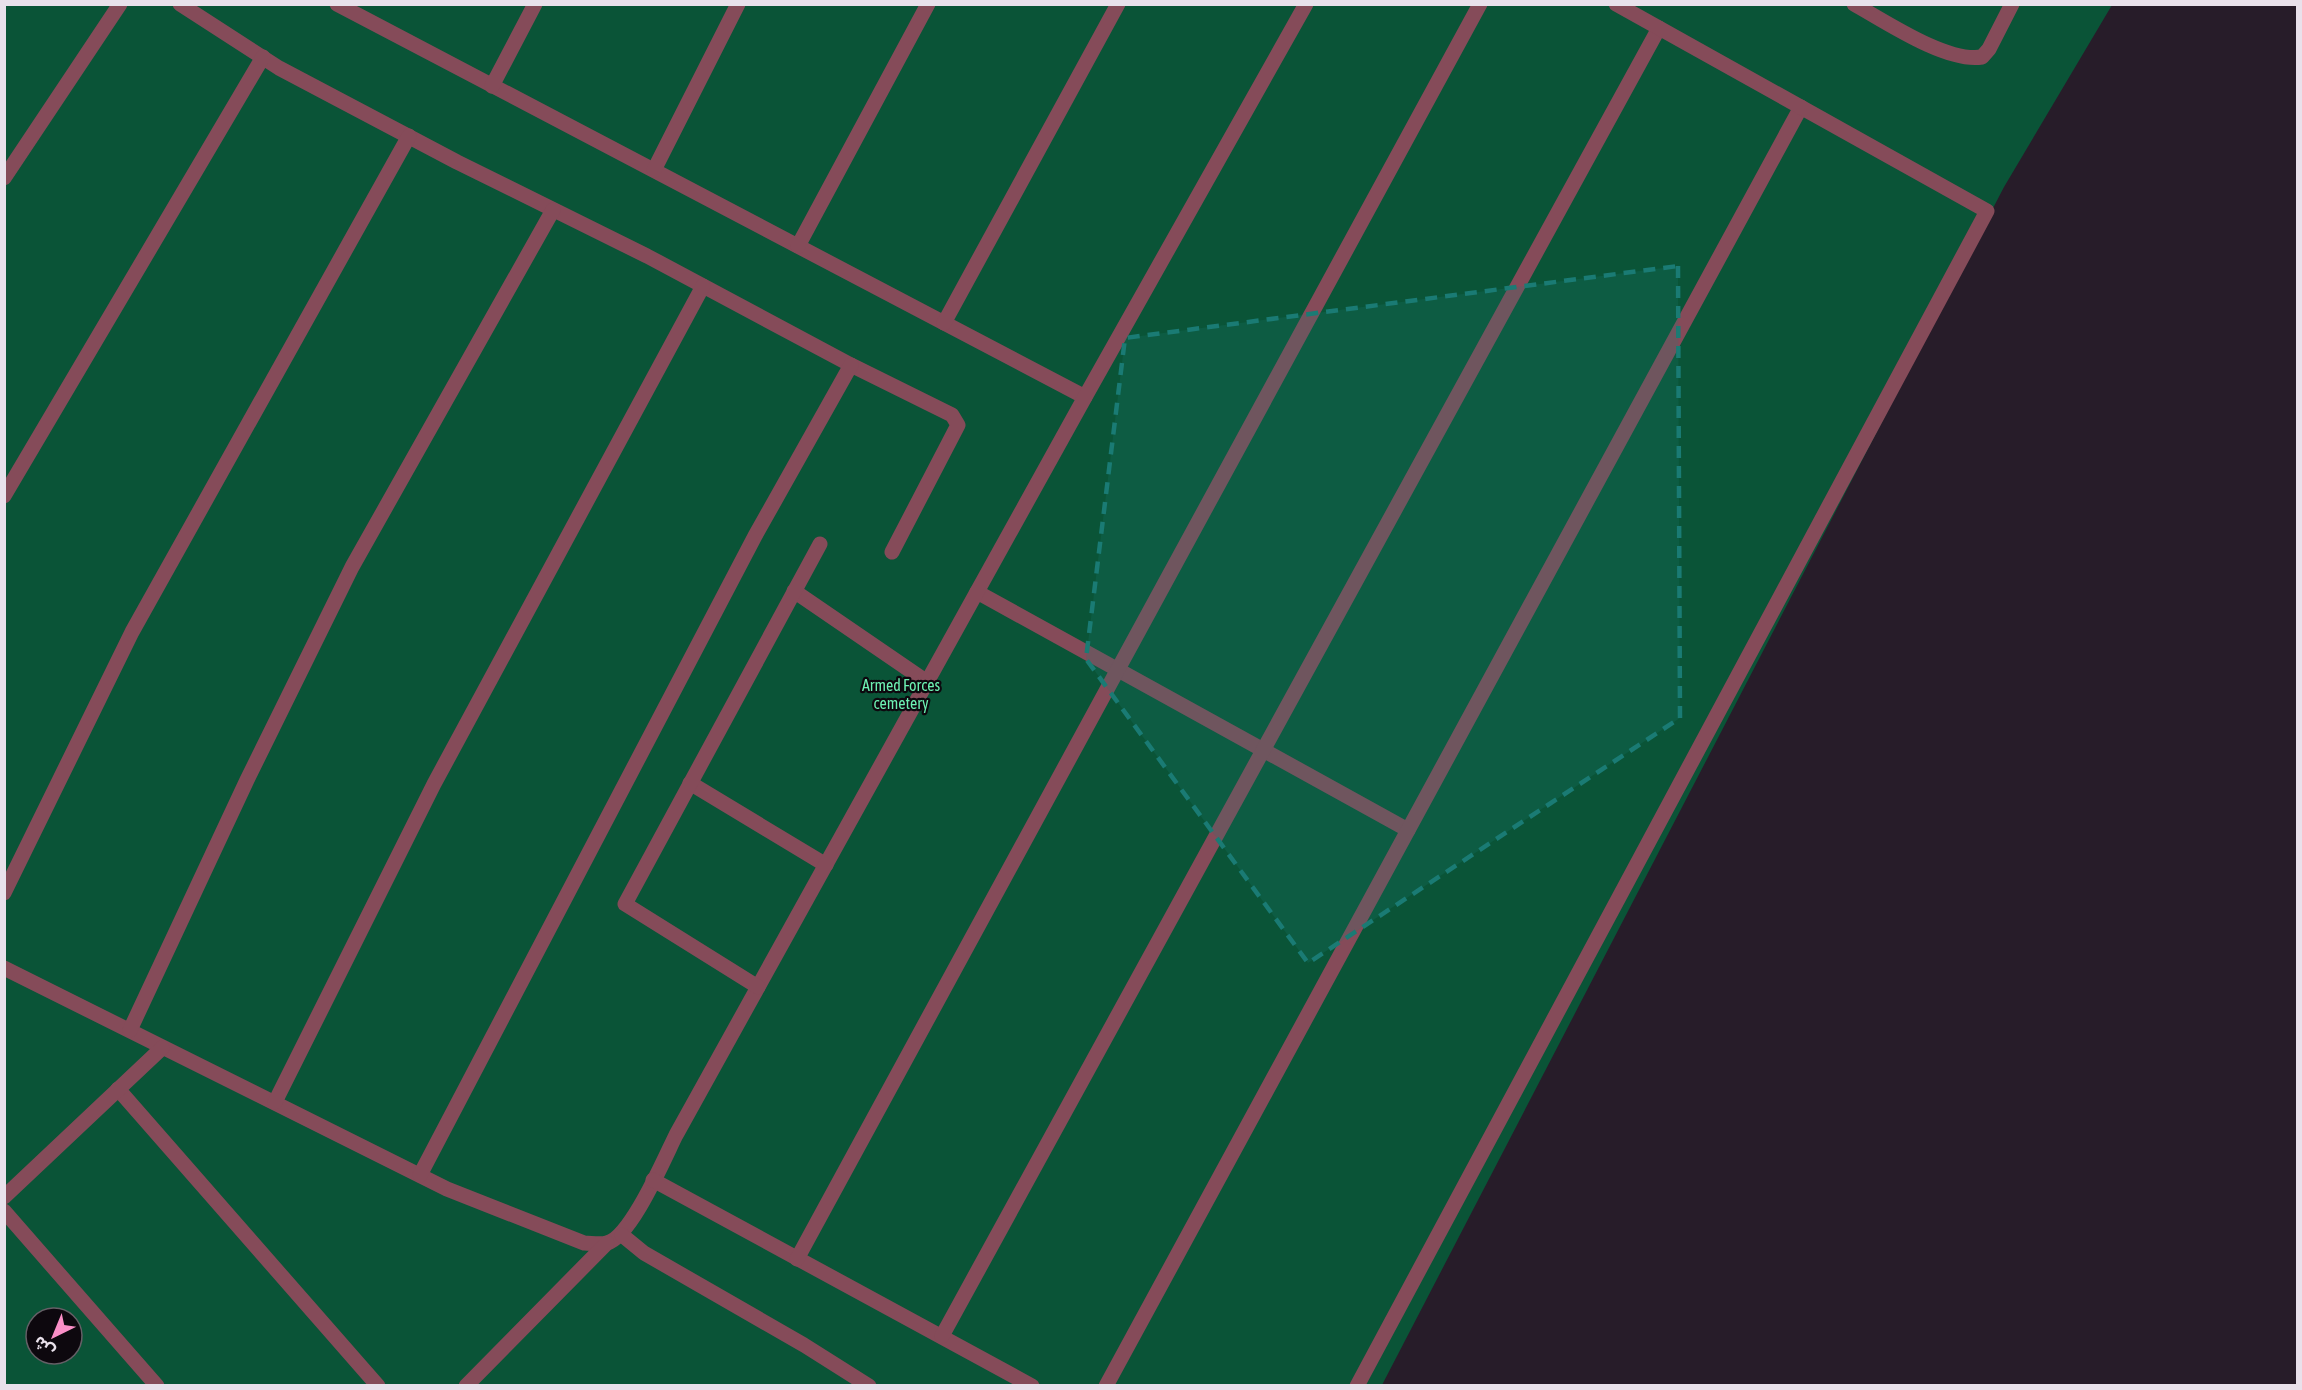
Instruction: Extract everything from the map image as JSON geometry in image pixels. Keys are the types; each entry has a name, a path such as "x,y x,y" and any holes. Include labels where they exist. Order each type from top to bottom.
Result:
{"lane":[{"path":"4,178 120,4"},
{"path":"180,4 279,68 703,286 850,366 952,415 958,425 892,552"},
{"path":"337,4 1085,397"},
{"path":"492,86 535,4"},
{"path":"654,171 738,4"},
{"path":"798,246 928,4"},
{"path":"944,323 1118,4"},
{"path":"466,1386 607,1243 622,1235 632,1220 826,864 1306,4"},
{"path":"797,1259 1480,4"},
{"path":"1357,1386 1987,211 1616,4"},
{"path":"1854,4 1931,46 1957,56 1973,59 1982,57 1989,49 2012,4"},
{"path":"942,1336 1659,28"},
{"path":"4,496 263,57"},
{"path":"1106,1386 1801,106"},
{"path":"4,893 132,632 409,136"},
{"path":"130,1030 247,780 352,567 553,210"},
{"path":"275,1102 434,784 703,286"},
{"path":"420,1175 755,536 850,366"},
{"path":"758,987 625,904 820,544"},
{"path":"794,591 927,682"},
{"path":"977,592 1408,830"},
{"path":"690,783 826,864"},
{"path":"4,969 447,1189 584,1243 607,1243"},
{"path":"4,1197 162,1048"},
{"path":"118,1089 378,1386"},
{"path":"653,1180 1032,1386"},
{"path":"4,1211 157,1386"},
{"path":"622,1235 644,1253 814,1351 869,1386"}],"highlighted area":[{"path":"1678,266 1680,718 1308,963 1086,659 1125,338"}],"green space":[{"name":"Armed Forces cemetery","path":"5,5 2112,5 2004,187 1382,1385 5,1386"}]}
